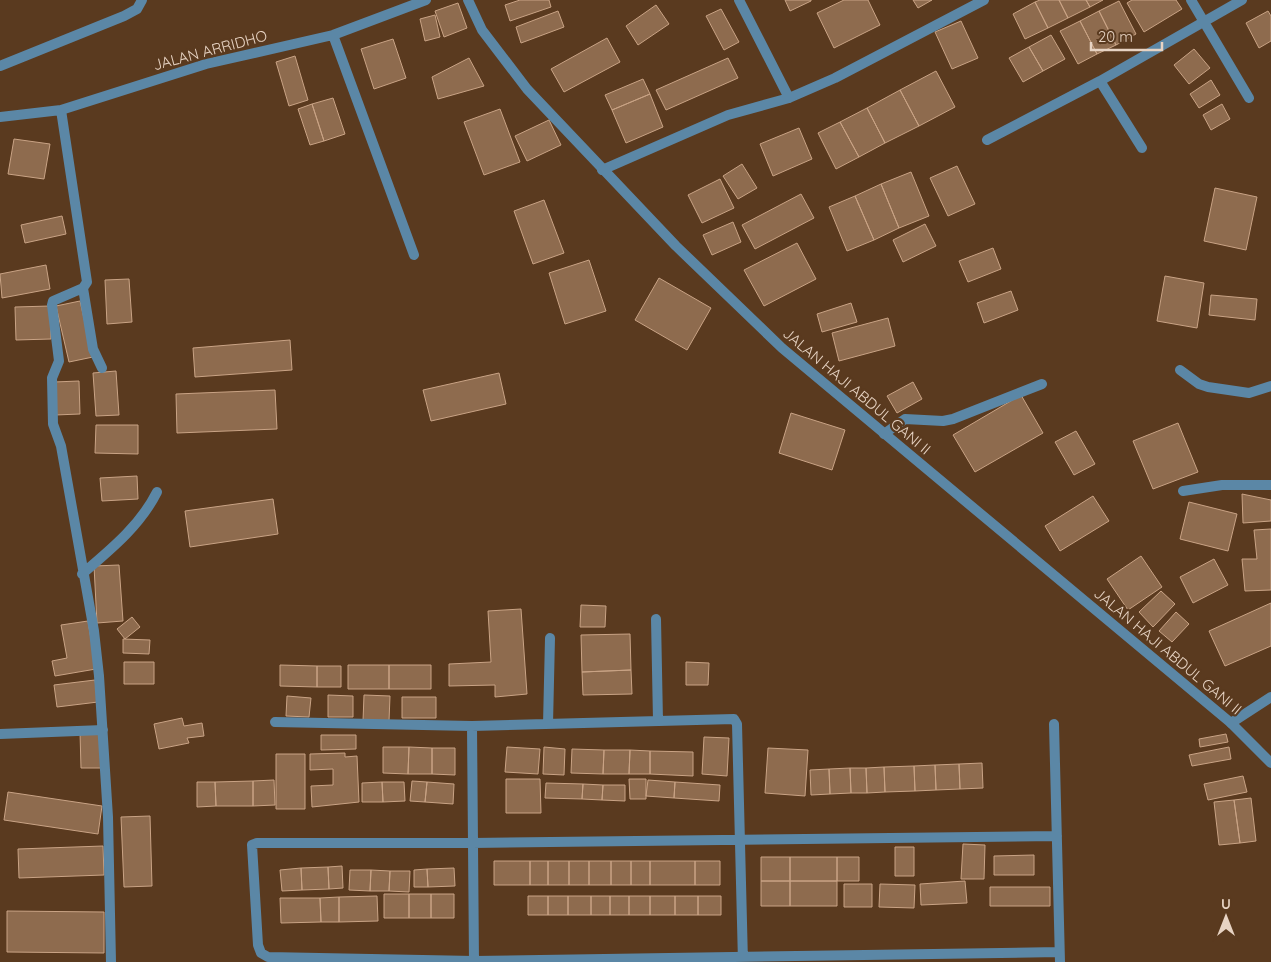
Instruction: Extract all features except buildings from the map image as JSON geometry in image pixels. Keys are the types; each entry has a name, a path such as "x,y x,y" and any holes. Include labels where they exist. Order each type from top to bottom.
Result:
{"street":[{"path":"0,66 124,16 137,9 142,0"},
{"name":"JALAN ARRIDHO","path":"0,117 61,110 206,64 332,35 426,0"},
{"name":"JALAN HAJI ABDUL GANI II","path":"468,0 482,30 527,89 602,170 782,348 1231,723 1271,763"},
{"path":"739,0 789,98"},
{"path":"602,170 728,115 789,98 835,78 984,0"},
{"path":"1191,0 1249,98"},
{"path":"987,140 1100,81 1242,0"},
{"path":"332,35 414,255"},
{"path":"1100,81 1142,148"},
{"path":"61,110 87,282 83,288 63,295 54,301 52,305 59,361 52,378 54,424 61,446 82,574 94,630 103,730 108,817 111,962"},
{"path":"83,288 93,349 102,368"},
{"path":"1180,370 1198,384 1208,388 1249,393 1271,386"},
{"path":"884,434 905,419 943,422 953,420 1042,384"},
{"path":"1183,491 1222,485 1271,485"},
{"path":"82,574 117,544 138,521 157,492"},
{"path":"656,619 658,721"},
{"path":"548,724 550,638"},
{"path":"1231,723 1271,697"},
{"path":"275,722 472,726 732,719 736,721 742,960"},
{"path":"1054,724 1057,836 1060,957 474,962 268,957 264,955 258,945 252,846 257,843 472,843 1057,836"},
{"path":"472,726 474,962"},
{"path":"0,734 103,730"}]}
